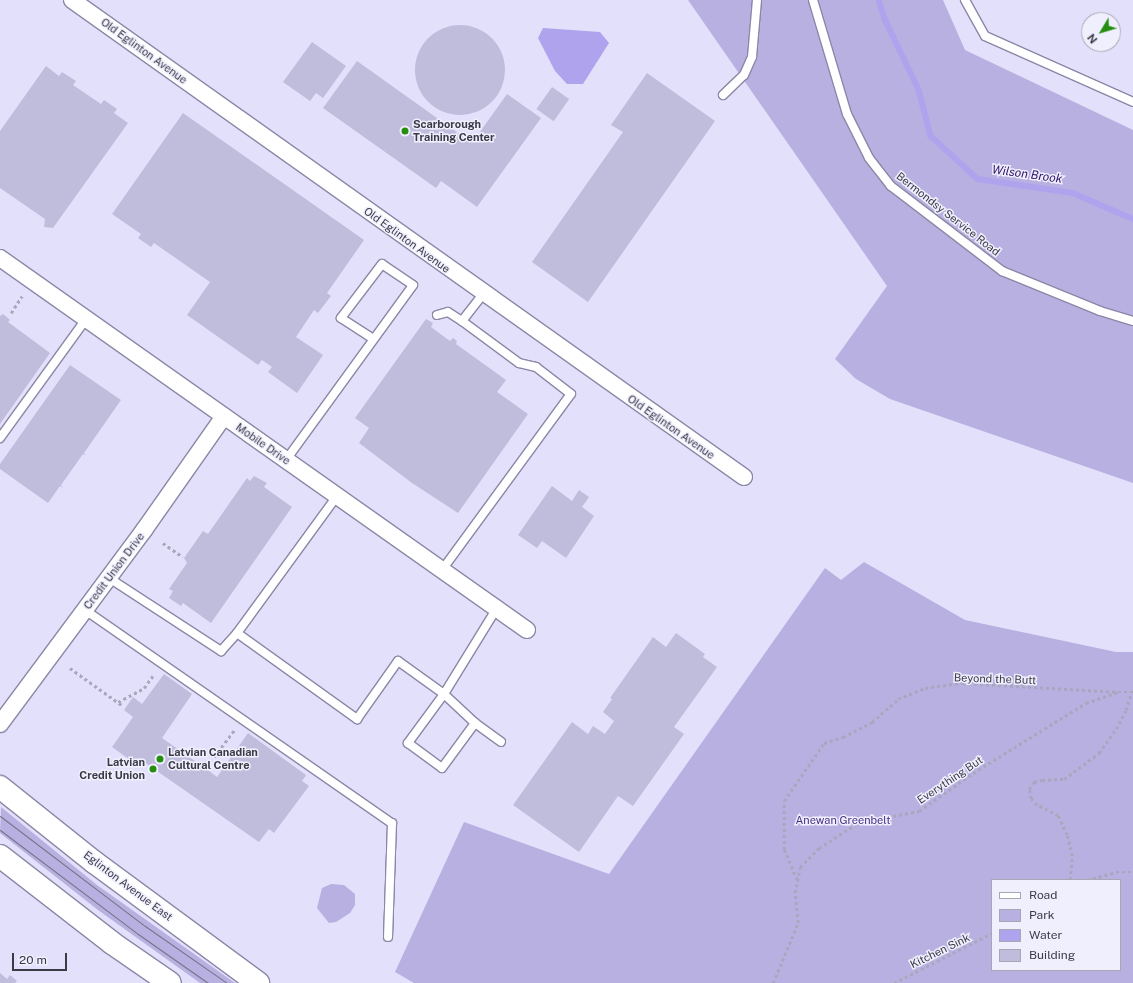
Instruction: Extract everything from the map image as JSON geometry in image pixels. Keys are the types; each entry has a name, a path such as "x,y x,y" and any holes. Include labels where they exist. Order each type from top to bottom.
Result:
{"main road":[{"name":"Eglinton Avenue East","path":"0,786 94,862 258,983"},
{"path":"0,856 112,943 170,983"}],"street":[{"name":"Old Eglinton Avenue","path":"72,0 483,294 744,477"},
{"name":"Mobile Drive","path":"0,258 527,630"},
{"name":"Credit Union Drive","path":"0,724 109,578 224,416"}],"lane":[{"path":"722,95 744,75 752,57 757,0"},
{"name":"Bermondsy Service Road","path":"813,0 847,114 869,158 891,186 1002,271 1100,311 1133,320"},
{"path":"964,0 986,36 1133,102"},
{"path":"286,460 413,285 382,264 341,318 373,339"},
{"path":"462,321 483,294"},
{"path":"437,315 448,312 519,363 536,367 571,394 442,570"},
{"path":"0,438 86,319"},
{"path":"109,578 221,652 238,633 337,496"},
{"path":"475,723 442,768 408,743 444,694 497,608"},
{"path":"85,610 392,823 388,937"},
{"path":"238,633 356,719 398,661 444,694 475,723 501,742"}],"path":[{"path":"11,313 22,296"},
{"path":"162,543 183,557"},
{"path":"118,702 144,688 162,663"},
{"path":"70,668 123,706"},
{"name":"Beyond the Butt","path":"797,880 784,850 784,801 824,743 843,736 872,722 898,699 925,688 962,683 1118,692"},
{"name":"Everything But","path":"773,983 798,922 795,893 800,867 819,848 858,823 919,811 978,769 1086,703 1118,692 1132,692"},
{"path":"1070,879 1072,856 1067,835 1058,816 1037,805 1031,799 1029,789 1034,782 1064,779 1099,753 1116,729 1126,710 1132,692"},
{"path":"214,757 242,718"},
{"path":"1091,879 1116,872 1133,872"},
{"name":"Kitchen Sink","path":"894,983 991,934"}],"green space":[{"path":"688,0 943,0 965,50 1133,130 1133,483 890,399 856,379 835,359 887,286"},
{"name":"Anewan Greenbelt","path":"864,562 965,620 1116,652 1133,652 1133,983 414,983 395,972 464,822 609,874 825,568 841,580"},
{"path":"1,807 97,885 235,983 200,983 98,910 0,833"},
{"path":"331,884 344,885 355,894 355,905 350,913 336,922 329,923 317,908 322,888"}],"water":[{"path":"543,28 600,32 609,43 583,84 567,84 555,71 538,38"}],"building":[{"path":"460,25 477,29 492,38 501,53 505,70 501,87 492,102 477,111 460,115 443,111 428,102 419,87 415,70 419,53 428,38 443,29"},
{"path":"312,42 346,66 323,98 316,93 310,101 283,82"},
{"name":"Scarborough Training Center","path":"357,61 472,143 507,94 541,118 477,207 441,181 436,188 323,108"},
{"path":"46,66 59,76 62,72 76,81 73,85 101,104 104,100 117,109 114,113 128,123 53,228 44,227 45,219 0,188 0,131"},
{"path":"647,73 715,121 588,302 532,262 623,132 611,125"},
{"path":"552,87 569,99 554,121 537,109"},
{"path":"183,113 364,240 327,293 331,296 318,313 314,310 296,337 323,355 297,393 268,372 272,367 262,360 258,365 187,315 210,282 154,243 151,247 138,238 141,234 112,214"},
{"path":"3,314 10,320 8,322 50,353 0,424 0,316"},
{"path":"426,319 433,323 431,327 450,341 453,338 457,341 456,344 506,380 497,392 528,414 458,513 412,483 359,443 369,428 355,418"},
{"path":"70,365 121,400 84,453 86,455 83,454 61,485 63,488 60,486 48,503 0,469 0,464"},
{"path":"254,476 267,483 264,487 292,507 211,623 183,603 181,606 169,598 173,591 169,589 187,563 184,558 203,531 208,534 247,478 250,481"},
{"path":"552,486 572,501 579,490 589,497 582,507 594,516 566,558 542,541 537,548 518,535"},
{"path":"676,633 705,654 703,657 717,667 674,727 684,734 633,806 618,796 579,852 513,805 572,722 588,734 593,726 605,734 614,721 603,712 612,699 610,698 653,637 666,647"},
{"name":"Latvian Canadian Cultural Centre","path":"164,674 192,694 162,738 202,766 205,761 211,765 208,770 217,777 248,733 306,775 302,781 309,786 274,833 269,829 259,842 144,762 140,767 112,747 133,717 124,710 133,697 142,704"},
{"path":"0,973 7,979 10,975 17,981 15,983 0,983"}],"waterway":[{"name":"Wilson Brook","path":"879,0 885,19 919,90 931,136 978,179 1073,193 1133,219"}],"tram line":[{"path":"0,816 145,926 227,983"},
{"path":"0,830 138,934 208,983"}],"place":[{"name":"Scarborough Training Center","path":"405,131"},
{"name":"Latvian Canadian Cultural Centre","path":"160,759"},
{"name":"Latvian Credit Union","path":"153,769"}]}
